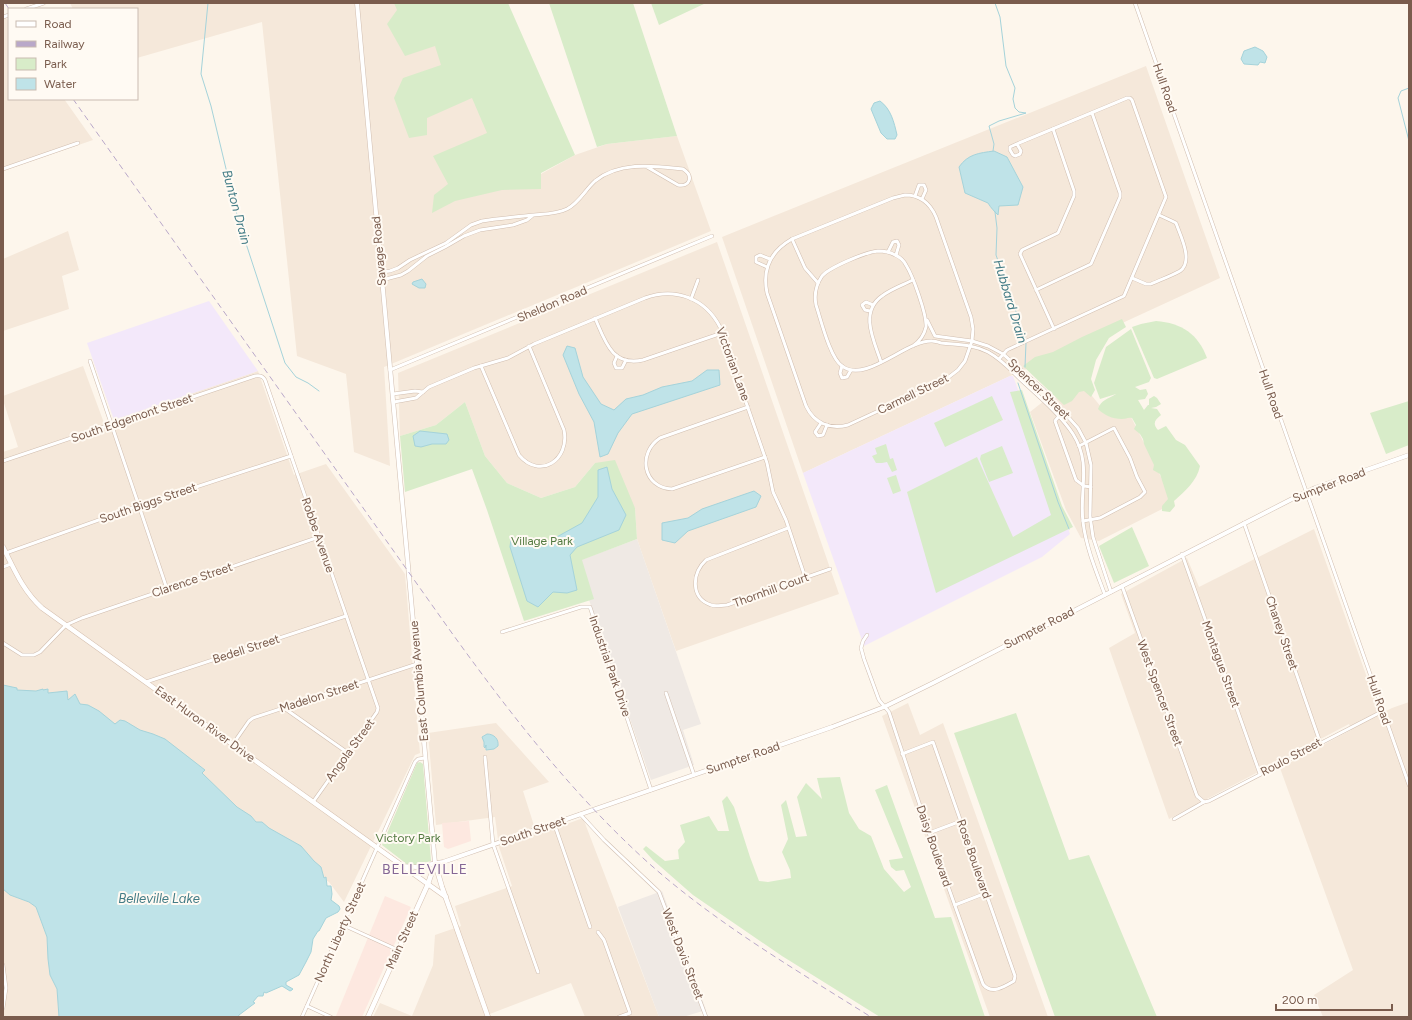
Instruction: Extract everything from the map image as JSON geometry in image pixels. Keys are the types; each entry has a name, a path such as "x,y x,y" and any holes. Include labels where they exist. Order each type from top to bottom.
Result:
{"main road":[{"name":"East Huron River Drive","path":"3,547 22,585 32,599 42,608 446,897"},
{"name":"Main Street","path":"368,1017 428,884 435,863"},
{"path":"435,863 488,1017"}],"street":[{"path":"29,8 44,3"},
{"name":"Savage Road","path":"357,3 402,500"},
{"name":"Hull Road","path":"1135,3 1409,785"},
{"path":"1000,359 1007,350 1123,297 1159,215 1166,195 1130,98 1017,144"},
{"path":"1036,290 1091,264 1120,198 1120,193 1092,113"},
{"path":"1053,130 1075,194 1058,233 1022,250 1020,252 1020,256 1054,329"},
{"path":"3,169 78,143"},
{"path":"382,280 408,271 471,225 482,221 555,213 567,209 576,202 595,182 607,173 626,167 638,166 683,169 690,176 690,180 683,186 678,185 647,167"},
{"path":"915,196 919,185 924,184 926,190 922,199"},
{"name":"Carmell Street","path":"905,195 915,196 922,199 931,207 936,216 971,317 973,329 970,351 962,366 945,380 848,425 838,427 827,426 812,416 806,406 767,293 767,267 770,259 780,247 792,240 893,198 905,195"},
{"path":"381,272 398,268 410,260 480,230 513,225 527,220 534,215"},
{"path":"1132,278 1148,285 1180,270 1186,259 1186,253 1176,223 1159,215"},
{"path":"495,219 496,227"},
{"name":"Sheldon Road","path":"390,370 712,236"},
{"path":"792,240 805,268 818,283"},
{"path":"888,252 893,242 897,241 899,245 896,255"},
{"path":"871,252 888,252 896,255 906,265 913,280 925,316 926,325 924,334 920,342 881,362 864,370 851,370 842,366 833,355 816,305 815,294 818,283 825,274 834,268 871,252"},
{"path":"767,267 756,262 756,257 760,255 770,259"},
{"path":"691,298 698,280"},
{"path":"881,362 870,328 870,311 878,299 886,293 913,280"},
{"name":"Victorian Lane","path":"394,402 416,398 429,387 481,366 508,358 529,346 655,295 672,294 691,298 702,304 710,312 717,321 722,333 765,456 773,492 788,528 805,577"},
{"path":"870,311 865,310 862,305 866,302 873,305"},
{"name":"Spencer Street","path":"925,316 935,336 972,341 988,346 1003,354 1037,383 1078,428 1086,443 1091,465 1090,520 1095,548 1111,592"},
{"path":"595,318 607,345 617,356 626,360 643,360 722,333"},
{"path":"913,346 933,340 940,343 970,346 987,352 1000,359 1039,396 1072,434 1079,446 1083,458 1085,473 1083,521 1088,548 1105,595"},
{"path":"481,366 519,455 526,462 535,466 550,464 557,459 563,451 565,436 529,346"},
{"path":"617,356 614,363 618,368 622,368 626,360"},
{"path":"90,362 167,589"},
{"path":"842,366 840,373 842,378 847,377 851,370"},
{"name":"South Edgemont Street","path":"3,461 256,376 260,376"},
{"name":"Robbe Avenue","path":"260,376 265,380 375,697"},
{"name":"Victorian Lane","path":"393,394 423,392"},
{"path":"748,407 660,438 648,451 646,462 647,472 656,484 664,488 672,489 765,456"},
{"path":"1063,411 1055,421 1076,480 1084,486 1091,487"},
{"name":"Carmell Street","path":"821,423 815,432 818,436 823,435 827,426"},
{"path":"1079,446 1114,428 1130,458 1137,477 1145,492 1140,497 1100,518 1083,521"},
{"name":"Sumpter Road","path":"662,786 884,708 1182,554 1306,492 1409,455"},
{"name":"South Biggs Street","path":"6,553 140,506 291,456"},
{"name":"East Columbia Avenue","path":"402,500 425,758 434,833 435,863"},
{"name":"Chaney Street","path":"1244,523 1320,742"},
{"name":"Thornhill Court","path":"788,528 706,560 697,572 695,581 696,590 700,598 710,605 727,605 830,568"},
{"name":"Clarence Street","path":"66,625 82,618 319,537"},
{"name":"Montague Street","path":"1182,554 1260,774"},
{"path":"3,567 11,564"},
{"name":"West Spencer Street","path":"1122,586 1197,796 1204,802"},
{"name":"Industrial Park Drive","path":"502,632 581,607 590,607 651,790"},
{"name":"Bedell Street","path":"146,682 346,616"},
{"path":"3,643 22,655 34,655 40,652 66,625"},
{"name":"Daisy Boulevard","path":"867,634 862,641 861,648 879,700 884,708 889,712 929,833 984,985"},
{"name":"Madelon Street","path":"232,744 250,720 417,664"},
{"path":"666,693 694,775"},
{"name":"Angola Street","path":"313,802 377,712 378,708 375,697"},
{"path":"284,708 348,753"},
{"name":"Roulo Street","path":"1174,819 1320,742 1383,711"},
{"name":"Rose Boulevard","path":"902,754 933,742 1015,976 1014,981 996,989 986,989 984,985"},
{"path":"485,757 493,844 538,972"},
{"name":"North Liberty Street","path":"302,1017 415,762 425,758"},
{"name":"South Street","path":"402,866 416,867 443,862 662,786"},
{"name":"West Davis Street","path":"580,814 604,840 659,892 706,1017"},
{"path":"929,833 961,821"},
{"path":"554,824 590,927"},
{"path":"955,905 986,893"},
{"path":"343,925 398,950"},
{"path":"598,932 604,940 630,1013 620,1017"},
{"path":"3,965 6,988 3,1008"},
{"path":"306,1006 331,1017"}],"shaded area":[{"path":"70,3 433,3 541,174 575,155 607,144 677,136 711,231 384,367 390,466 354,452 346,374 297,356 262,22 138,58 138,8 72,8"},
{"path":"3,14 8,21 8,100 65,100 93,140 3,171"},
{"path":"1146,66 1220,278 1105,331 1058,356 1010,376 803,473 722,237"},
{"path":"68,231 79,270 62,276 69,309 3,331 3,259"},
{"path":"717,242 839,594 676,651 637,539 635,508 595,463 575,487 541,498 507,483 485,456 465,402 436,425 400,436 398,373"},
{"path":"209,301 258,371 114,420 87,343"},
{"path":"83,366 104,423 258,371 294,475 326,464 405,574 420,753 415,755 344,902 329,882 41,706 3,703 3,452 18,447 3,396"},
{"path":"1010,376 1013,376 1070,534 1042,557 864,646 803,473"},
{"path":"1083,385 1106,413 1130,415 1174,503 1099,541 1081,538 1066,510 1030,412 1054,393"},
{"path":"1314,529 1380,714 1409,702 1409,1017 1323,1017 1314,995 1353,970 1280,768 1351,730 1349,724 1169,819 1109,648 1135,633 1121,594 1187,558 1199,587"},
{"path":"637,539 701,724 683,730 694,765 651,780 576,562"},
{"path":"908,703 920,735 943,723 1048,1017 990,1017 882,716"},
{"path":"496,723 549,782 523,791 537,835 583,818 659,1017 585,1017 571,983 482,1017 373,1017 380,1003 412,1016 433,965 435,935 461,926 455,906 512,886 499,847 495,817 436,825 428,733"},
{"path":"469,821 471,841 448,849 444,847 442,823"},
{"path":"3,889 10,895 29,902 36,907 47,937 50,975 57,989 59,1017 3,1017"},
{"path":"662,891 706,1010 683,1017 659,1017 618,907"},
{"path":"385,896 411,907 362,1017 338,1017 336,1016"}],"green space":[{"path":"394,3 508,3 575,155 541,173 541,189 502,190 455,201 432,213 434,195 448,184 433,156 487,133 472,98 427,118 427,135 409,138 394,98 403,78 441,65 435,46 405,56 387,24 397,10"},
{"path":"549,3 633,3 677,136 607,144 597,147"},
{"path":"651,3 706,3 659,25"},
{"path":"1122,319 1126,327 1109,338 1096,360 1091,379 1095,390 1091,397 1084,391 1079,392 1072,401 1064,405 1023,366 1035,357 1053,352"},
{"path":"1156,321 1174,324 1188,331 1199,342 1207,358 1157,379 1154,378 1132,327"},
{"path":"1131,329 1151,378 1149,382 1135,387 1140,390 1146,389 1148,394 1145,399 1138,400 1144,410 1149,405 1149,399 1154,396 1157,398 1161,404 1151,408 1157,409 1161,415 1155,422 1156,428 1158,430 1166,426 1176,440 1185,445 1200,466 1193,481 1174,501 1175,506 1170,512 1162,511 1162,506 1168,499 1160,474 1153,470 1154,465 1143,439 1134,429 1136,425 1132,418 1118,419 1106,415 1098,409 1103,402 1116,394 1100,399 1094,383 1106,347"},
{"path":"1022,390 1062,506 1073,527 936,593 907,492 977,457 1013,537 1051,515 1010,392"},
{"path":"992,396 1003,420 945,447 934,423"},
{"path":"1409,401 1409,445 1386,454 1370,413"},
{"name":"Village Park","path":"465,402 485,456 507,483 541,498 575,487 595,463 615,460 635,508 637,539 582,560 594,599 524,621 472,469 405,492 400,436 436,425"},
{"path":"886,444 890,459 893,458 897,470 892,472 887,462 876,463 872,456 877,454 875,448"},
{"path":"1002,446 1013,473 989,482 980,459 981,455"},
{"path":"896,475 901,491 893,494 887,478"},
{"path":"1132,527 1149,566 1114,583 1099,546"},
{"path":"1016,713 1069,860 1089,855 1157,1017 1055,1017 954,733"},
{"name":"Victory Park","path":"420,762 423,764 431,861 416,865 408,865 382,845 417,763"},
{"path":"840,777 849,813 859,829 871,836 884,869 904,892 911,887 904,870 896,871 891,867 889,860 903,858 875,790 887,785 935,918 951,917 985,1017 880,1017 782,956 693,895 653,860 643,849 646,846 665,861 679,859 678,850 685,842 680,825 709,816 718,831 729,831 722,801 727,796 734,807 759,881 768,882 791,878 790,870 782,852 788,839 781,805 786,800 796,837 807,836 797,797 806,783 822,799 817,778"}],"water":[{"path":"1255,47 1263,51 1267,57 1265,63 1260,62 1258,65 1244,64 1241,59 1244,51"},
{"path":"880,101 884,104 892,116 897,135 895,139 887,139 881,133 871,109 874,103"},
{"path":"994,151 1007,157 1023,187 1018,205 999,206 998,215 988,203 965,193 959,167 966,159 970,157"},
{"path":"422,279 426,284 425,288 419,288 412,284 413,282"},
{"path":"567,346 575,348 583,377 601,404 614,410 626,399 643,395 662,387 692,381 707,370 719,370 720,385 632,414 618,433 608,454 600,457 594,422 579,394 563,355"},
{"path":"420,431 447,434 449,440 446,444 432,444 421,447 415,446 413,436"},
{"path":"607,467 612,489 626,515 619,530 577,547 570,555 577,590 567,593 553,592 538,607 527,601 510,547 511,539 544,544 582,523 598,497 598,470"},
{"path":"754,491 761,496 756,507 688,531 675,543 662,540 662,523 688,518 702,509"},
{"name":"Belleville Lake","path":"3,685 17,688 17,690 36,691 48,689 48,693 67,691 68,700 75,694 80,704 88,705 99,711 115,724 120,720 125,721 140,730 165,739 205,770 202,773 237,807 251,816 256,822 262,822 269,828 301,846 321,867 324,878 326,877 327,886 331,886 331,900 339,906 340,909 338,912 326,918 313,939 311,952 299,975 286,982 286,985 293,989 292,990 290,991 282,986 266,993 264,992 263,996 258,996 253,1002 255,1003 238,1017 59,1017 57,989 50,975 47,937 36,907 29,902 10,895 3,889"},
{"path":"487,734 496,737 497,739 498,746 494,749 486,750 486,745 485,748 484,747 482,737"}],"waterway":[{"name":"Bunton Drain","path":"208,3 201,74 211,106 238,219 285,363 296,377 319,391"},
{"name":"Hubbard Drain","path":"993,151 994,144 989,126 999,121 1026,113 1019,112 1015,108 1013,99 1015,88 1006,66 1000,17 995,3"},
{"path":"1409,88 1401,91 1398,98 1409,141"},
{"name":"Hubbard Drain","path":"995,212 997,228 996,255 1026,340"},
{"name":"Hubbard Drain","path":"1025,367 1026,343"},
{"name":"Hubbard Drain","path":"1018,383 1058,502 1069,529"}],"railway":[{"path":"5,3 8,8"},
{"path":"74,100 449,629 540,749 616,832 669,881 697,903 754,943 871,1017"}],"district":[{"name":"BELLEVILLE","path":"425,869"}]}
